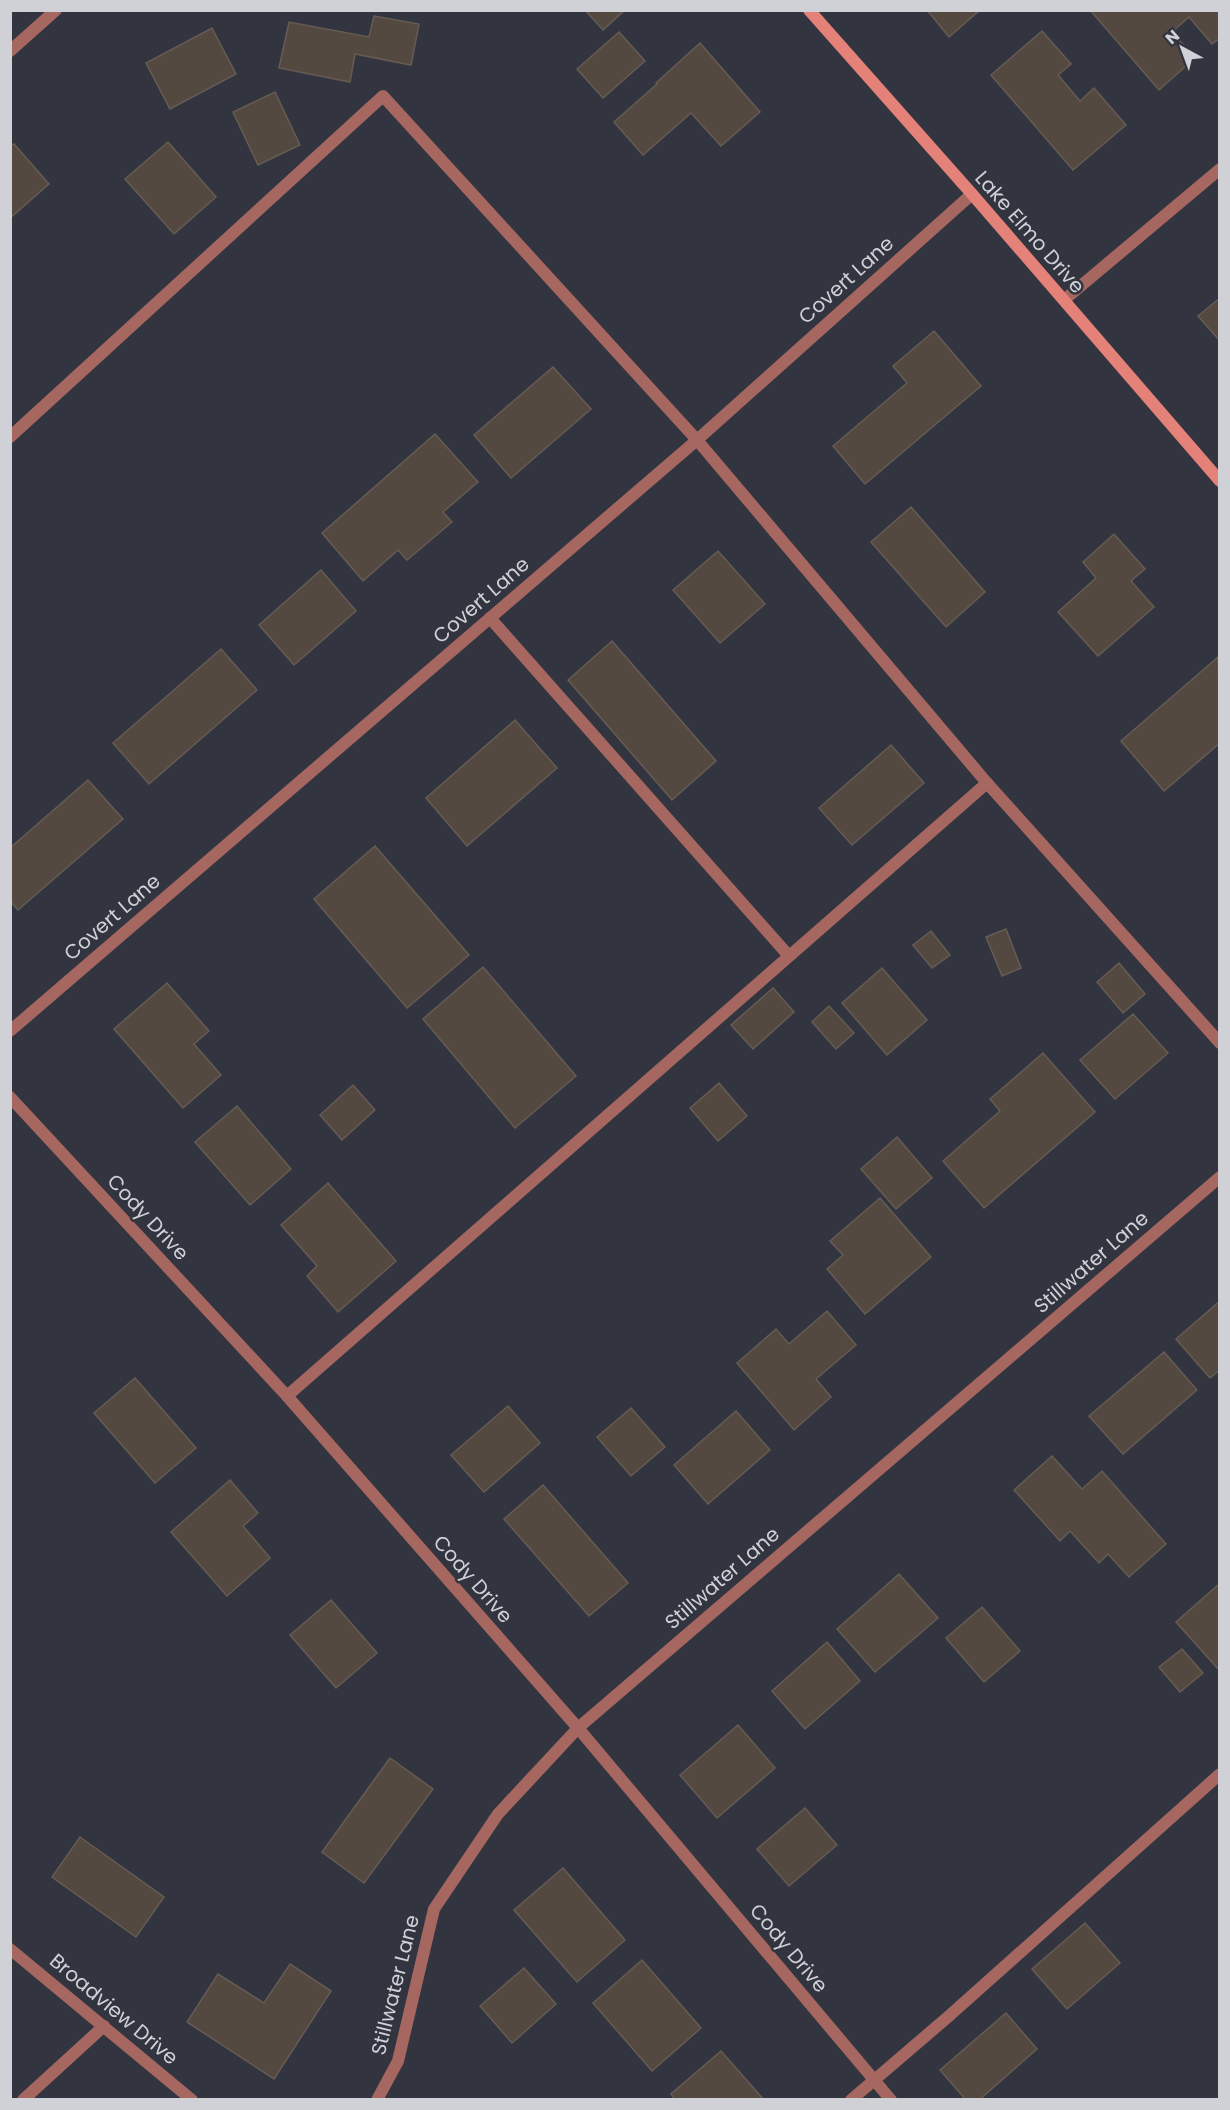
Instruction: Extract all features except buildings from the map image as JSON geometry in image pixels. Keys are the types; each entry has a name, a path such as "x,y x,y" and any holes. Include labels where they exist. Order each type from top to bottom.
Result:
{"street":[{"path":"10,51 56,10"},
{"name":"Lake Elmo Drive","path":"808,10 972,194 1220,481"},
{"path":"10,437 383,96 697,440 987,783 1220,1043"},
{"path":"1064,300 1220,169"},
{"name":"Covert Lane","path":"10,1031 697,440 972,194"},
{"path":"490,618 789,956"},
{"path":"287,1396 987,783"},
{"name":"Cody Drive","path":"10,1097 287,1396 578,1728 891,2100"},
{"name":"Stillwater Lane","path":"377,2100 398,2061 434,1909 498,1814 578,1728 1220,1177"},
{"path":"851,2100 949,2016 1220,1774"},
{"name":"Broadview Drive","path":"10,1948 192,2100"},
{"path":"23,2100 104,2026"}]}
